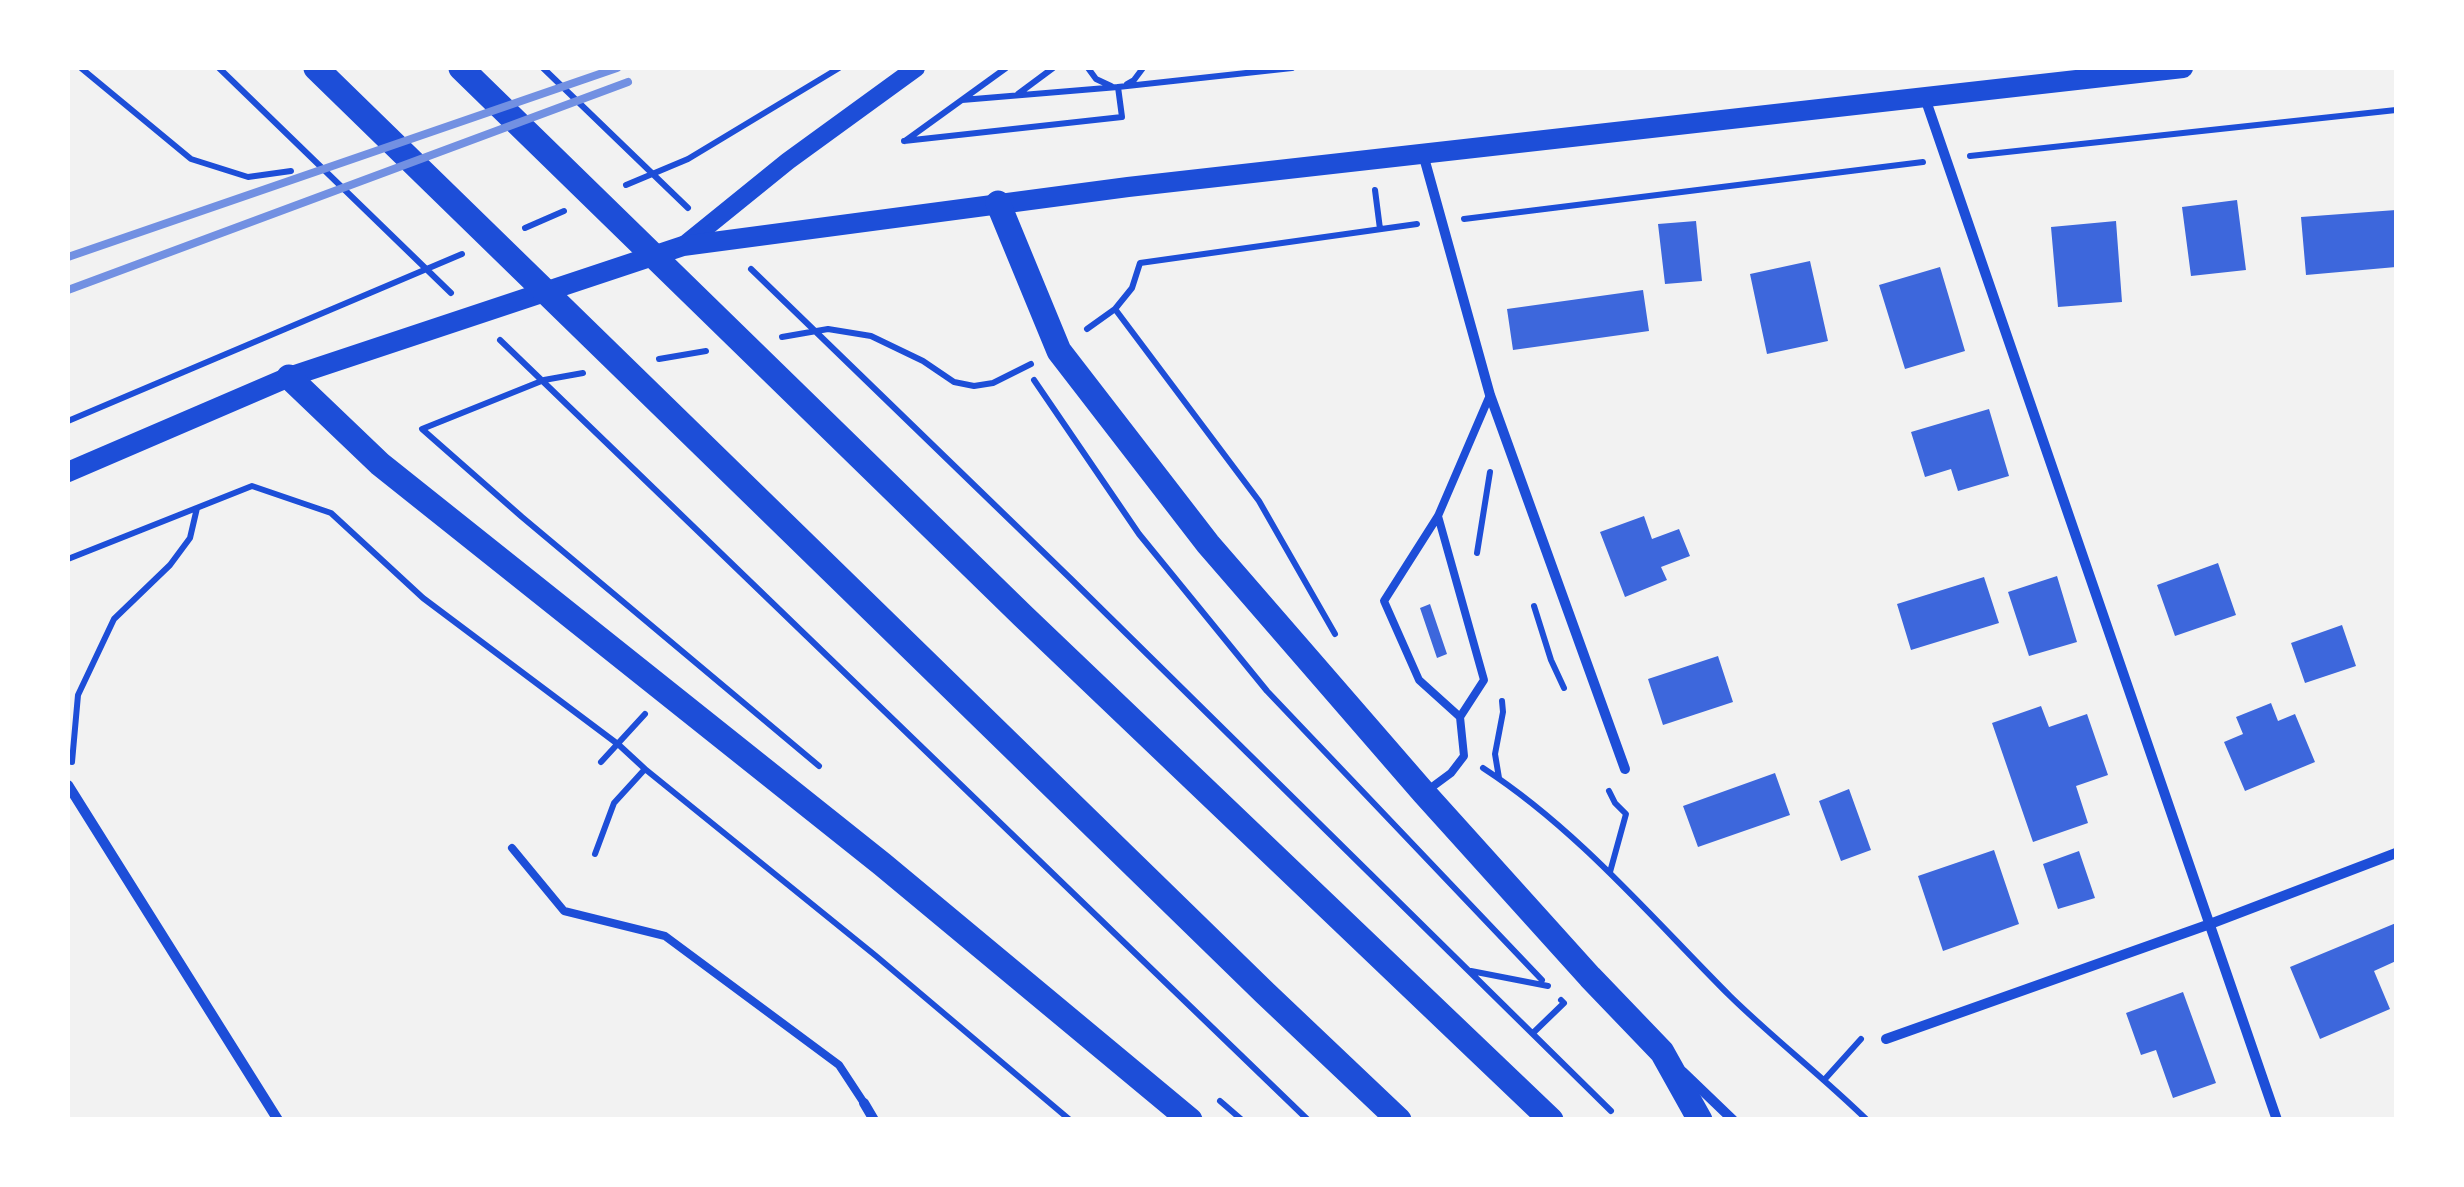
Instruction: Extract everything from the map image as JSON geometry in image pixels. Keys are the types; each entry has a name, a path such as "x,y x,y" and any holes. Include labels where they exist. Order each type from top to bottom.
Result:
{"main road":[{"path":"316,68 1399,1120"},
{"path":"461,68 1024,616 1552,1120"},
{"path":"68,472 289,377 683,246 998,203 2182,68"},
{"path":"998,203 1058,351 1208,544 1424,793 1662,1052 1700,1120"},
{"path":"289,377 380,464 665,690 1190,1120"},
{"path":"1662,1052 1681,1120"}],"street":[{"path":"683,246 788,162 916,68"},
{"path":"1925,98 2278,1120"},
{"path":"1423,153 1490,395 1625,770"},
{"path":"69,786 278,1120"},
{"path":"1886,1039 2396,853"},
{"path":"1662,1052 1733,1120"},
{"path":"864,1103 874,1120"}],"lane":[{"path":"1460,717 1419,680 1384,601 1438,516 1490,395"},
{"path":"1424,793 1451,773 1464,756 1460,717 1484,680 1438,516"},
{"path":"512,848 564,911 665,936 838,1065 864,1103"}],"path":[{"path":"81,68 191,159 248,177 291,171"},
{"path":"219,68 462,303"},
{"path":"543,68 700,220"},
{"path":"1006,68 904,141 1122,117 1122,86"},
{"path":"1017,95 1053,68"},
{"path":"1088,68 1096,79 1122,86 1134,80 1143,68"},
{"path":"962,100 1122,86 1207,72 1292,68"},
{"path":"1087,329 1115,309 1132,288 1140,263 1946,159 2396,110"},
{"path":"743,261 1612,1111"},
{"path":"491,331 1308,1120"},
{"path":"1025,367 1139,534 1267,691 1564,1003 1533,1034"},
{"path":"68,421 191,368"},
{"path":"68,559 252,486 331,513 423,598 619,745 1070,1120"},
{"path":"69,786 78,695 114,619 170,565 190,538 198,507"},
{"path":"602,762 665,690"},
{"path":"594,854 614,802 645,769"},
{"path":"1610,872 1626,814"},
{"path":"1470,971 1548,986"}],"building":[{"path":"2237,200 2246,270 2191,276 2182,207"},
{"path":"2396,210 2396,267 2306,275 2301,217"},
{"path":"1696,221 1702,281 1665,284 1658,224"},
{"path":"2116,221 2122,302 2058,307 2051,227"},
{"path":"1810,261 1828,341 1767,354 1750,274"},
{"path":"1940,267 1965,351 1905,369 1879,285"},
{"path":"1643,290 1649,331 1513,350 1507,309"},
{"path":"1989,409 2009,476 1958,491 1951,469 1925,477 1911,432"},
{"path":"1644,516 1652,539 1679,529 1690,556 1661,567 1667,580 1625,597 1600,532"},
{"path":"2218,563 2236,615 2175,636 2157,585"},
{"path":"2057,576 2077,642 2029,656 2008,592"},
{"path":"1984,577 1999,623 1911,650 1897,604"},
{"path":"1430,604 1447,654 1437,658 1420,608"},
{"path":"2342,625 2356,666 2305,683 2291,643"},
{"path":"1718,656 1733,702 1663,725 1648,679"},
{"path":"2271,703 2278,721 2295,714 2315,762 2245,791 2224,742 2243,734 2236,717"},
{"path":"2041,706 2049,727 2087,714 2108,775 2076,786 2088,823 2033,842 1992,723"},
{"path":"1775,773 1790,815 1698,847 1683,806"},
{"path":"1849,789 1871,850 1841,861 1819,801"},
{"path":"1994,850 2019,924 1943,951 1918,876"},
{"path":"2079,851 2095,898 2058,909 2043,864"},
{"path":"2396,923 2396,961 2374,971 2390,1009 2320,1039 2290,967"},
{"path":"2183,992 2216,1083 2173,1098 2156,1050 2141,1055 2126,1013"}],"railway":[{"path":"68,257 617,68"},
{"path":"68,290 628,82"}]}
